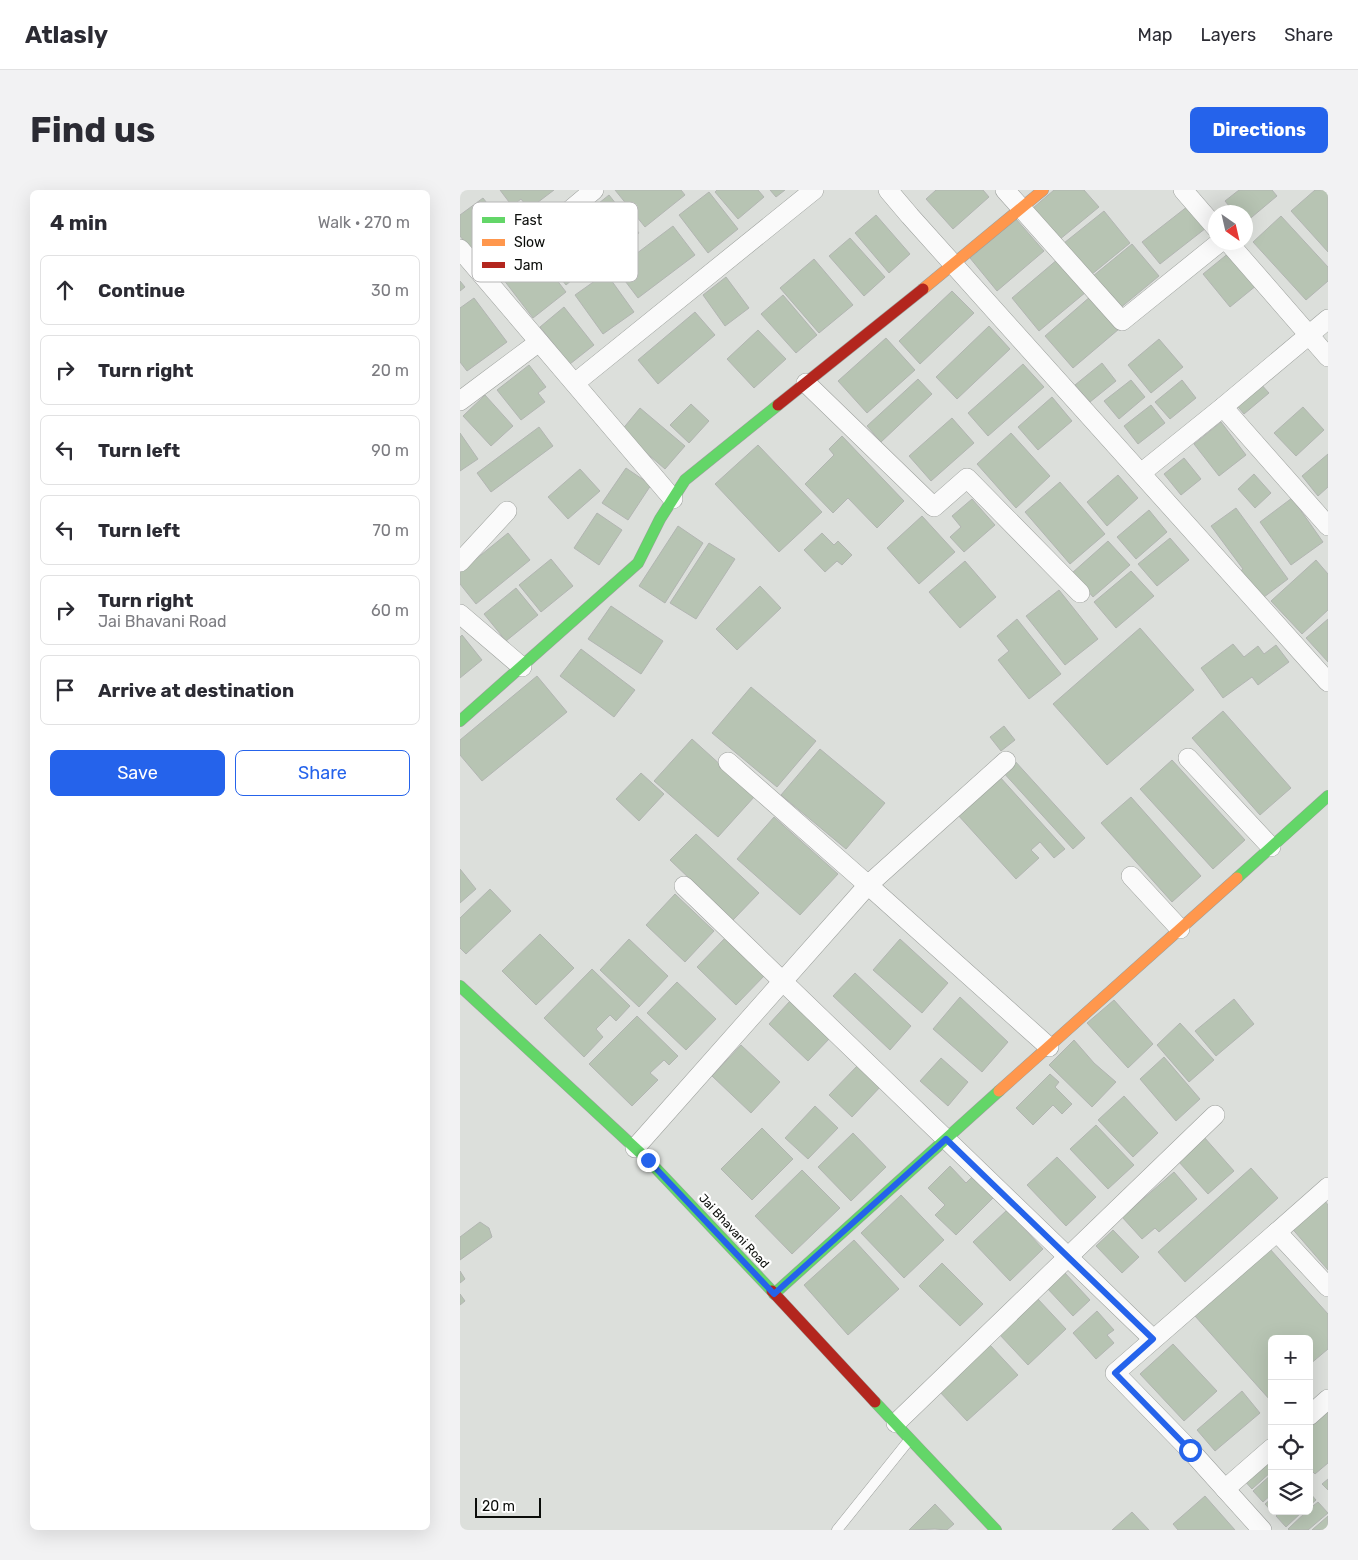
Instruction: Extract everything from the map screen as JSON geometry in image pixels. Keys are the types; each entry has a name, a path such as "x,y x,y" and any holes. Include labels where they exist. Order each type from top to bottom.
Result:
{"street":[{"path":"580,202 594,190"},
{"path":"575,382 814,190"},
{"path":"888,190 953,265 1328,682"},
{"path":"1005,190 1122,321 1210,250"},
{"path":"460,721 638,564 660,519 685,480 953,265 1043,190"},
{"path":"1183,190 1208,219"},
{"path":"460,249 472,263"},
{"path":"1235,250 1328,357"},
{"path":"489,282 673,499"},
{"path":"1141,473 1223,407 1328,318"},
{"path":"460,401 539,342"},
{"path":"806,383 934,507 967,478 1080,593"},
{"path":"1223,407 1328,526"},
{"path":"460,562 507,511"},
{"path":"460,614 522,667"},
{"path":"1188,758 1271,847"},
{"path":"635,1148 868,885 1006,761"},
{"path":"728,762 1048,1047"},
{"path":"774,1294 1328,796"},
{"path":"1131,876 1180,929"},
{"path":"684,886 1153,1339"},
{"name":"Jai Bhavani Road","path":"460,986 648,1160 996,1530"},
{"path":"896,1423 1215,1115"},
{"path":"1262,1530 1190,1450 1115,1373 1328,1187"},
{"path":"1277,1232 1328,1287"},
{"path":"1313,1413 1328,1400"},
{"path":"1225,1489 1268,1451"}],"lane":[{"path":"837,1530 910,1438"}],"building":[{"path":"500,190 554,190 538,202 523,202 521,199 517,202 509,202"},
{"path":"615,190 681,190 685,195 645,227 638,218 638,202 625,202"},
{"path":"717,190 758,190 764,197 738,219 715,192"},
{"path":"770,190 785,190 776,197"},
{"path":"936,190 983,190 989,197 953,229 926,199"},
{"path":"1054,190 1084,190 1099,207 1059,240 1033,208"},
{"path":"1239,190 1272,190 1277,196 1253,216 1253,205 1228,205 1225,201"},
{"path":"1315,190 1328,190 1328,252 1291,211"},
{"path":"709,192 738,229 708,253 679,215"},
{"path":"609,195 615,202 600,202"},
{"path":"483,198 486,202 478,202"},
{"path":"472,206 472,251 460,236 460,215"},
{"path":"1188,206 1206,228 1160,264 1142,242"},
{"path":"1104,211 1130,243 1091,275 1064,243"},
{"path":"876,215 910,254 889,273 855,233"},
{"path":"1281,216 1328,267 1328,281 1306,300 1253,242"},
{"path":"1016,219 1044,251 997,291 970,258"},
{"path":"673,226 695,255 638,298 626,282 638,282 638,252"},
{"path":"850,238 885,277 864,296 829,256"},
{"path":"1132,244 1159,276 1119,309 1093,276"},
{"path":"1230,252 1257,285 1230,307 1203,274"},
{"path":"814,259 853,305 819,333 780,288"},
{"path":"1058,259 1086,292 1039,331 1012,298"},
{"path":"726,277 749,308 725,326 703,295"},
{"path":"460,281 465,287 460,291"},
{"path":"505,282 558,282 566,292 533,318"},
{"path":"593,282 612,282 634,312 603,334 575,295"},
{"path":"952,291 974,313 920,364 899,341"},
{"path":"783,295 817,335 796,353 761,314"},
{"path":"1091,296 1119,329 1073,368 1045,336"},
{"path":"474,298 507,342 467,371 460,362 460,308"},
{"path":"564,307 594,345 570,364 540,327"},
{"path":"695,312 715,335 658,384 638,360"},
{"path":"989,326 1010,349 957,399 936,377"},
{"path":"758,330 786,359 754,388 727,359"},
{"path":"886,338 915,370 867,413 838,381"},
{"path":"1159,339 1183,367 1151,393 1128,365"},
{"path":"1102,363 1116,381 1090,402 1075,385"},
{"path":"1023,364 1044,387 988,436 968,413"},
{"path":"529,365 546,387 538,393 545,402 521,420 497,390"},
{"path":"918,379 932,394 881,442 867,426"},
{"path":"1131,380 1145,397 1119,419 1104,401"},
{"path":"1182,380 1196,398 1170,419 1155,402"},
{"path":"1259,382 1269,393 1244,414 1234,402"},
{"path":"485,395 513,426 491,446 463,416"},
{"path":"1052,397 1072,421 1038,450 1018,427"},
{"path":"691,404 709,421 689,443 670,425"},
{"path":"1151,405 1165,423 1138,444 1124,426"},
{"path":"1303,407 1324,430 1296,456 1274,433"},
{"path":"640,408 685,446 665,469 621,431"},
{"path":"952,418 974,443 931,481 909,456"},
{"path":"1221,422 1246,455 1219,476 1194,444"},
{"path":"539,427 553,446 491,492 477,473"},
{"path":"460,433 478,459 460,471"},
{"path":"1011,433 1050,476 1016,508 977,464"},
{"path":"842,436 904,501 877,528 848,498 833,513 805,484 834,455 829,449"},
{"path":"758,445 822,512 779,552 715,484"},
{"path":"1328,454 1328,487 1318,496 1302,476"},
{"path":"1184,458 1201,479 1181,495 1164,474"},
{"path":"626,468 651,485 628,520 602,503"},
{"path":"580,469 600,491 568,519 548,497"},
{"path":"1254,474 1271,493 1255,508 1238,489"},
{"path":"1118,475 1138,498 1107,526 1087,502"},
{"path":"1060,482 1105,534 1070,564 1025,512"},
{"path":"1292,498 1323,542 1291,565 1260,522"},
{"path":"972,499 995,525 964,552 950,537 961,527 952,516"},
{"path":"1236,508 1288,579 1260,600 1239,572 1243,569 1211,526"},
{"path":"1149,510 1167,532 1136,559 1117,537"},
{"path":"597,513 622,530 599,565 574,548"},
{"path":"922,516 955,552 919,584 887,548"},
{"path":"678,526 703,543 665,603 639,586"},
{"path":"508,533 530,560 476,604 460,584 460,572"},
{"path":"822,533 834,545 838,541 852,555 842,565 837,561 825,572 804,550"},
{"path":"1170,538 1189,560 1157,586 1138,564"},
{"path":"1108,541 1130,565 1093,597 1072,573"},
{"path":"709,543 735,559 696,619 670,603"},
{"path":"551,559 573,586 541,612 519,585"},
{"path":"1316,560 1328,574 1328,610 1302,634 1271,601"},
{"path":"965,561 996,597 960,628 929,592"},
{"path":"1131,571 1154,596 1116,628 1094,602"},
{"path":"760,586 781,608 737,650 716,629"},
{"path":"516,588 538,615 506,641 484,614"},
{"path":"1059,590 1098,639 1065,665 1026,616"},
{"path":"611,606 663,641 641,674 588,639"},
{"path":"1017,619 1061,674 1029,699 998,660 1009,651 997,636"},
{"path":"1328,619 1328,662 1306,638"},
{"path":"1140,628 1194,690 1107,765 1053,704"},
{"path":"462,635 482,660 460,678 460,637"},
{"path":"1233,644 1244,657 1258,646 1264,654 1276,645 1289,662 1258,685 1252,677 1223,698 1201,668"},
{"path":"581,649 635,690 614,717 560,676"},
{"path":"537,676 567,712 482,781 460,755 460,740"},
{"path":"751,687 816,741 777,787 712,733"},
{"path":"1223,711 1291,788 1260,815 1192,738"},
{"path":"1004,726 1015,740 1001,751 990,737"},
{"path":"692,739 755,796 718,837 654,781"},
{"path":"820,749 885,803 846,849 781,795"},
{"path":"1014,760 1085,838 1073,849 1002,771"},
{"path":"1172,760 1245,840 1213,869 1140,789"},
{"path":"641,773 664,794 639,821 616,799"},
{"path":"999,776 1065,849 1054,858 1040,842 1031,850 1039,858 1016,879 957,814"},
{"path":"1131,797 1201,876 1172,902 1101,823"},
{"path":"774,817 838,874 800,915 737,859"},
{"path":"696,834 759,893 733,920 670,860"},
{"path":"460,869 476,889 460,903"},
{"path":"490,889 511,911 466,954 460,948 460,918"},
{"path":"675,894 714,931 685,962 646,925"},
{"path":"540,934 574,968 536,1005 502,971"},
{"path":"726,937 766,974 736,1005 697,967"},
{"path":"629,939 668,976 639,1007 600,970"},
{"path":"900,939 948,983 922,1013 873,970"},
{"path":"592,969 630,1006 616,1021 610,1015 596,1029 603,1037 584,1057 544,1018"},
{"path":"855,973 911,1026 890,1050 833,996"},
{"path":"677,982 716,1019 686,1050 647,1013"},
{"path":"960,997 1008,1042 982,1072 933,1029"},
{"path":"1234,999 1254,1024 1216,1056 1195,1031"},
{"path":"1114,1000 1153,1044 1128,1068 1087,1023"},
{"path":"790,1001 830,1038 808,1061 769,1024"},
{"path":"637,1016 678,1056 669,1065 664,1060 650,1073 658,1080 632,1106 589,1064"},
{"path":"1180,1023 1214,1060 1189,1082 1157,1045"},
{"path":"1074,1040 1094,1063 1116,1082 1092,1107 1049,1065"},
{"path":"741,1045 780,1082 751,1113 712,1076"},
{"path":"1164,1057 1200,1099 1176,1121 1140,1079"},
{"path":"941,1058 968,1082 948,1106 920,1081"},
{"path":"859,1064 882,1085 852,1117 829,1095"},
{"path":"1050,1074 1059,1082 1055,1087 1072,1104 1062,1114 1053,1105 1033,1125 1016,1108"},
{"path":"1124,1096 1158,1133 1133,1157 1098,1120"},
{"path":"815,1106 838,1128 808,1159 785,1138"},
{"path":"1096,1125 1134,1165 1108,1189 1070,1149"},
{"path":"762,1128 793,1159 752,1200 721,1169"},
{"path":"853,1133 886,1167 851,1201 818,1167"},
{"path":"1204,1137 1234,1171 1208,1194 1178,1161"},
{"path":"1057,1157 1096,1197 1066,1226 1027,1185"},
{"path":"950,1166 966,1183 976,1173 997,1194 956,1235 935,1215 945,1205 928,1188"},
{"path":"1251,1168 1278,1198 1185,1282 1158,1252"},
{"path":"802,1170 840,1208 792,1254 755,1216"},
{"path":"1174,1172 1197,1199 1159,1232 1155,1228 1142,1239 1122,1217"},
{"path":"901,1195 944,1240 904,1278 861,1233"},
{"path":"1322,1197 1328,1205 1328,1270 1289,1225"},
{"path":"1007,1210 1043,1249 1010,1281 973,1242"},
{"path":"480,1222 489,1228 492,1237 460,1260 460,1237"},
{"path":"1113,1230 1139,1257 1122,1273 1096,1246"},
{"path":"854,1240 899,1289 848,1335 804,1285"},
{"path":"1270,1249 1328,1314 1328,1349 1313,1362 1313,1335 1268,1335 1268,1398 1195,1316"},
{"path":"942,1263 983,1304 960,1326 919,1286"},
{"path":"460,1271 465,1279 460,1283"},
{"path":"1064,1272 1090,1300 1073,1316 1047,1288"},
{"path":"460,1294 465,1301 460,1305"},
{"path":"1037,1298 1066,1329 1028,1365 999,1334"},
{"path":"1097,1311 1114,1330 1107,1335 1114,1343 1096,1359 1073,1333"},
{"path":"1173,1344 1217,1391 1184,1421 1140,1374"},
{"path":"990,1345 1018,1375 967,1421 939,1391"},
{"path":"1242,1391 1260,1413 1215,1451 1197,1430"},
{"path":"1328,1404 1328,1463 1315,1474 1313,1472 1313,1417"},
{"path":"1268,1455 1268,1475 1252,1489 1242,1478"},
{"path":"1268,1478 1268,1498 1263,1502 1253,1491"},
{"path":"1328,1479 1328,1490 1322,1484"},
{"path":"1205,1496 1235,1530 1178,1530 1173,1524"},
{"path":"1318,1502 1328,1513 1308,1530 1288,1529 1303,1515 1313,1515 1313,1506"},
{"path":"935,1504 954,1524 947,1530 909,1530"},
{"path":"1132,1512 1149,1530 1112,1530"},
{"path":"1277,1515 1299,1515 1286,1527"},
{"path":"1328,1516 1328,1530 1312,1530"}],"traffic: fast":[{"path":"460,721 638,563 660,519 685,480 778,405"},
{"path":"1237,878 1328,796"},
{"path":"460,986 648,1160 772,1291"},
{"path":"774,1294 999,1091"},
{"path":"875,1402 996,1530"}],"traffic: slow":[{"path":"923,289 1043,190"},
{"path":"999,1091 1237,878"}],"traffic: jam":[{"path":"778,405 923,289"},
{"path":"772,1291 875,1402"}],"route":[{"path":"648,1160 774,1294 946,1139 1153,1339 1115,1373 1190,1450"}]}
